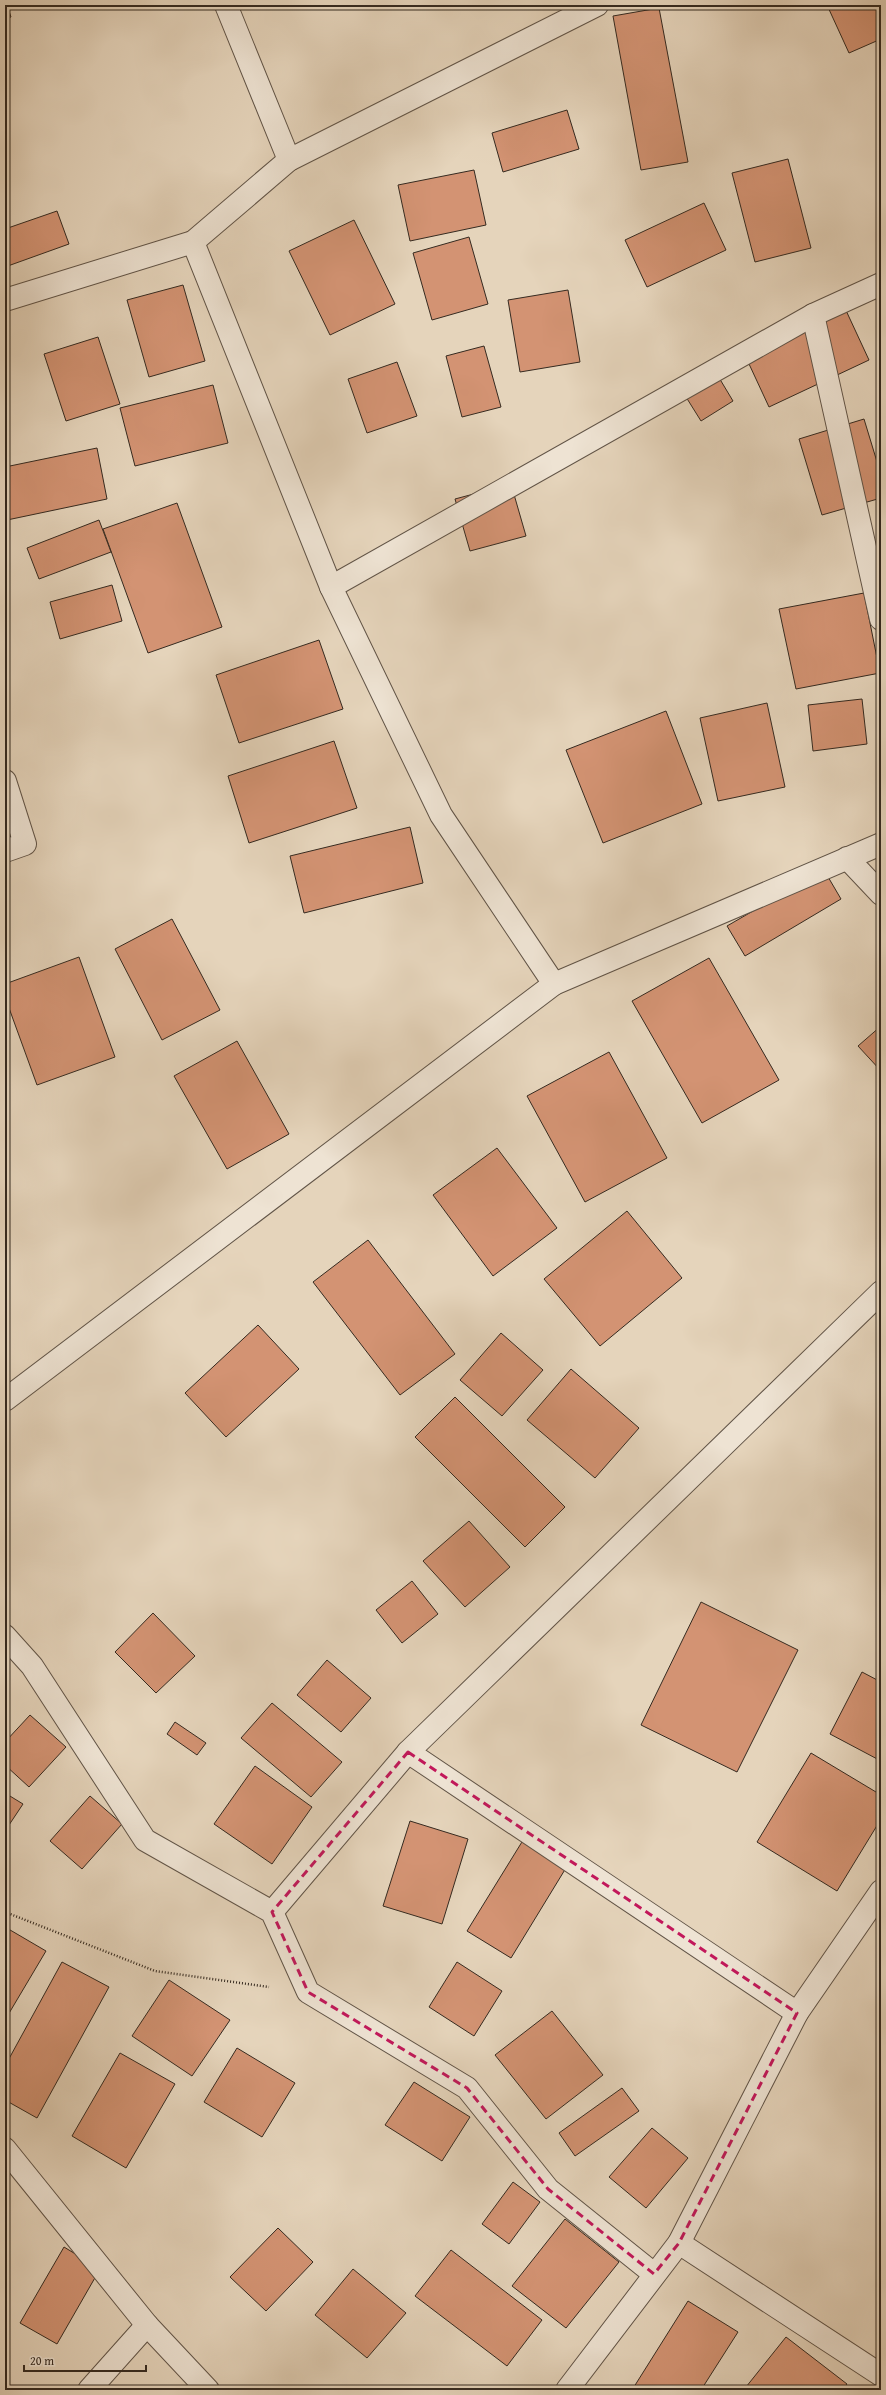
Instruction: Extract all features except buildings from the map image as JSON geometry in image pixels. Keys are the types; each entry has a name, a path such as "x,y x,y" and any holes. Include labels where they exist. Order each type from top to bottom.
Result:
{"street":[{"path":"226,5 289,160"},
{"path":"5,300 193,242 289,160 597,5"},
{"path":"193,242 331,588 441,815 554,984"},
{"path":"331,588 813,315 881,284"},
{"path":"813,315 881,619"},
{"path":"5,781 25,844 5,851"},
{"path":"5,1400 554,984 881,844"},
{"path":"847,858 881,894"},
{"path":"272,1912 408,1752 881,1292"},
{"path":"5,1636 32,1666 145,1840 272,1912 308,1992 467,2088 548,2189 654,2274"},
{"path":"408,1752 798,2013"},
{"path":"567,2390 679,2243 798,2013 881,1891"},
{"path":"5,2149 147,2326 208,2390"},
{"path":"679,2243 881,2375"},
{"path":"89,2390 147,2326"}],"path":[{"path":"5,1912 155,1971 308,1992"}],"highlighted area":[{"path":"408,1752 797,2013 679,2243 654,2274 548,2189 467,2088 308,1992 272,1912"}]}
